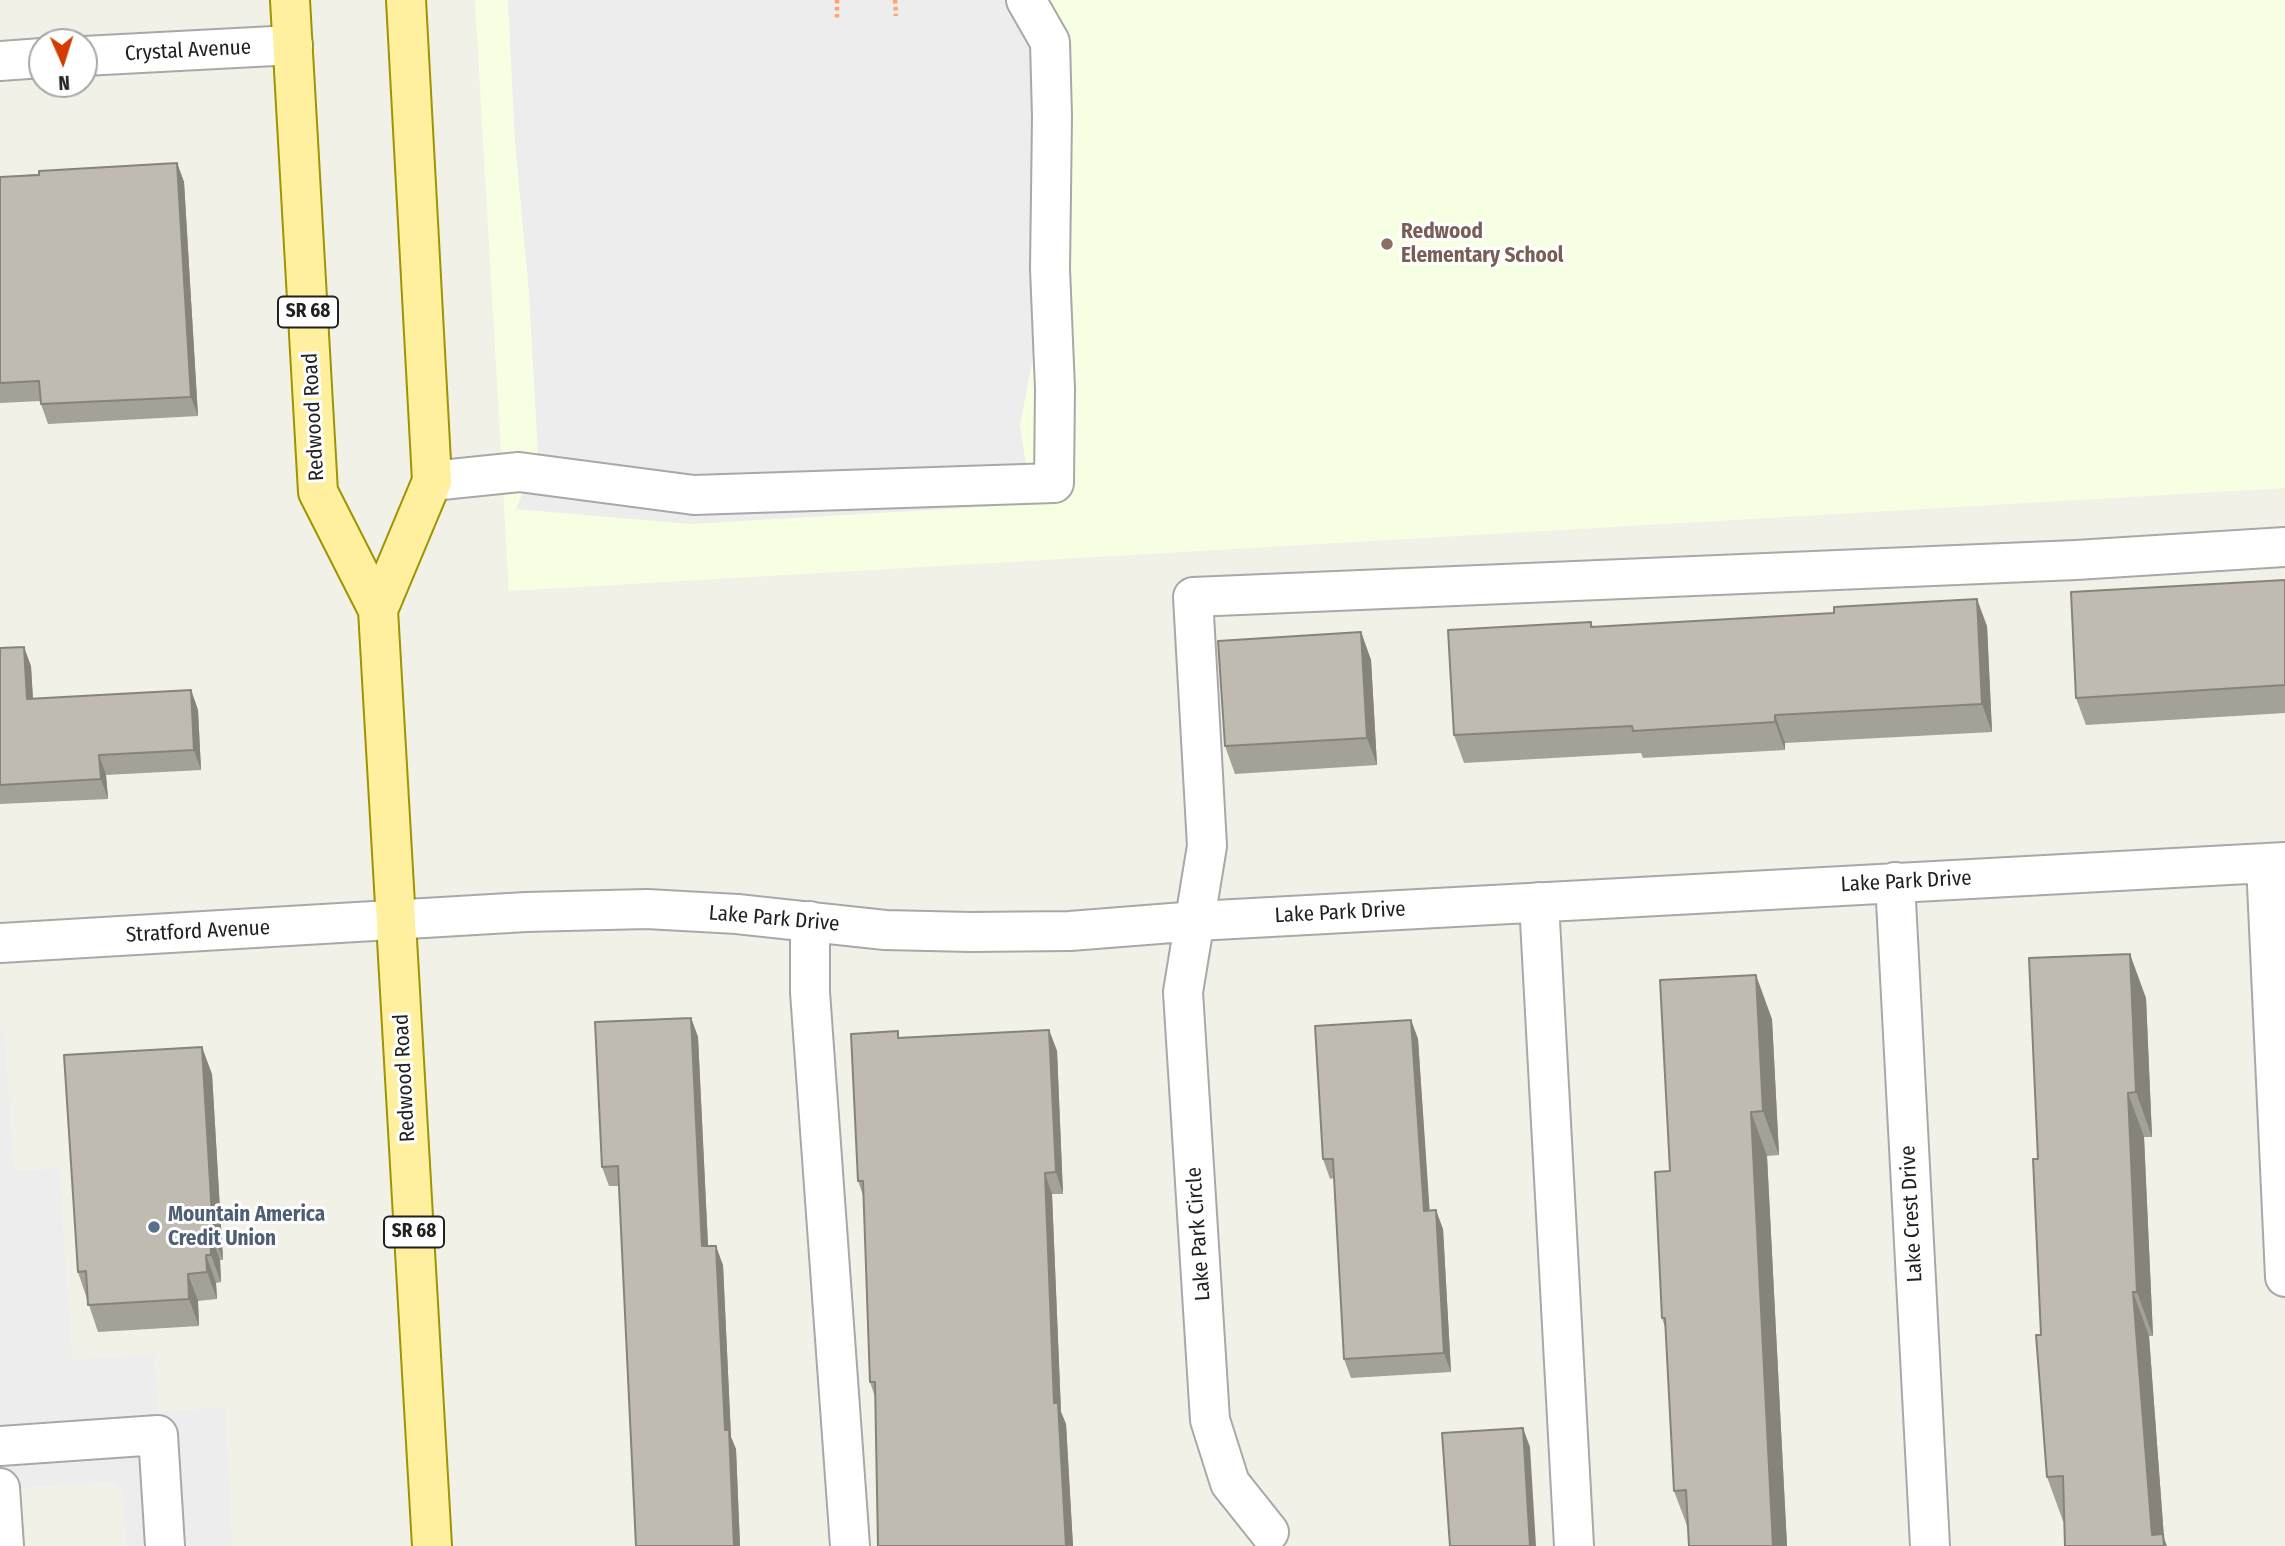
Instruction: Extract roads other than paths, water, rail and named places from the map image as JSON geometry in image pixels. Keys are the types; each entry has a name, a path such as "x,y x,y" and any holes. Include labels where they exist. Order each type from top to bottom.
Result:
{"main road":[{"name":"Redwood Road","path":"290,0 318,492 378,610 432,1546"},
{"name":"Redwood Road","path":"378,610 432,481 406,0"}],"street":[{"path":"432,481 519,472 694,495 1054,483 1050,43 1026,0"},
{"name":"Crystal Avenue","path":"98,55 293,45"},
{"path":"0,61 28,59"},
{"name":"Lake Park Circle","path":"1269,1532 1230,1483 1210,1420 1183,992 1208,846 1193,597 2076,560 2285,547"},
{"path":"2276,862 2285,1277"},
{"name":"Lake Park Drive","path":"396,920 526,912 647,909 810,921 885,930 1070,930 2276,862"},
{"name":"Lake Crest Drive","path":"1895,883 1930,1546"},
{"path":"1539,902 1574,1546"},
{"name":"Stratford Avenue","path":"0,943 396,920"},
{"path":"810,921 810,992 850,1546"},
{"path":"0,1446 158,1435 165,1546"},
{"path":"0,1488 4,1546"}],"place":[{"name":"Redwood Elementary School","path":"1387,244"},
{"name":"Mountain America Credit Union","path":"154,1227"}]}
